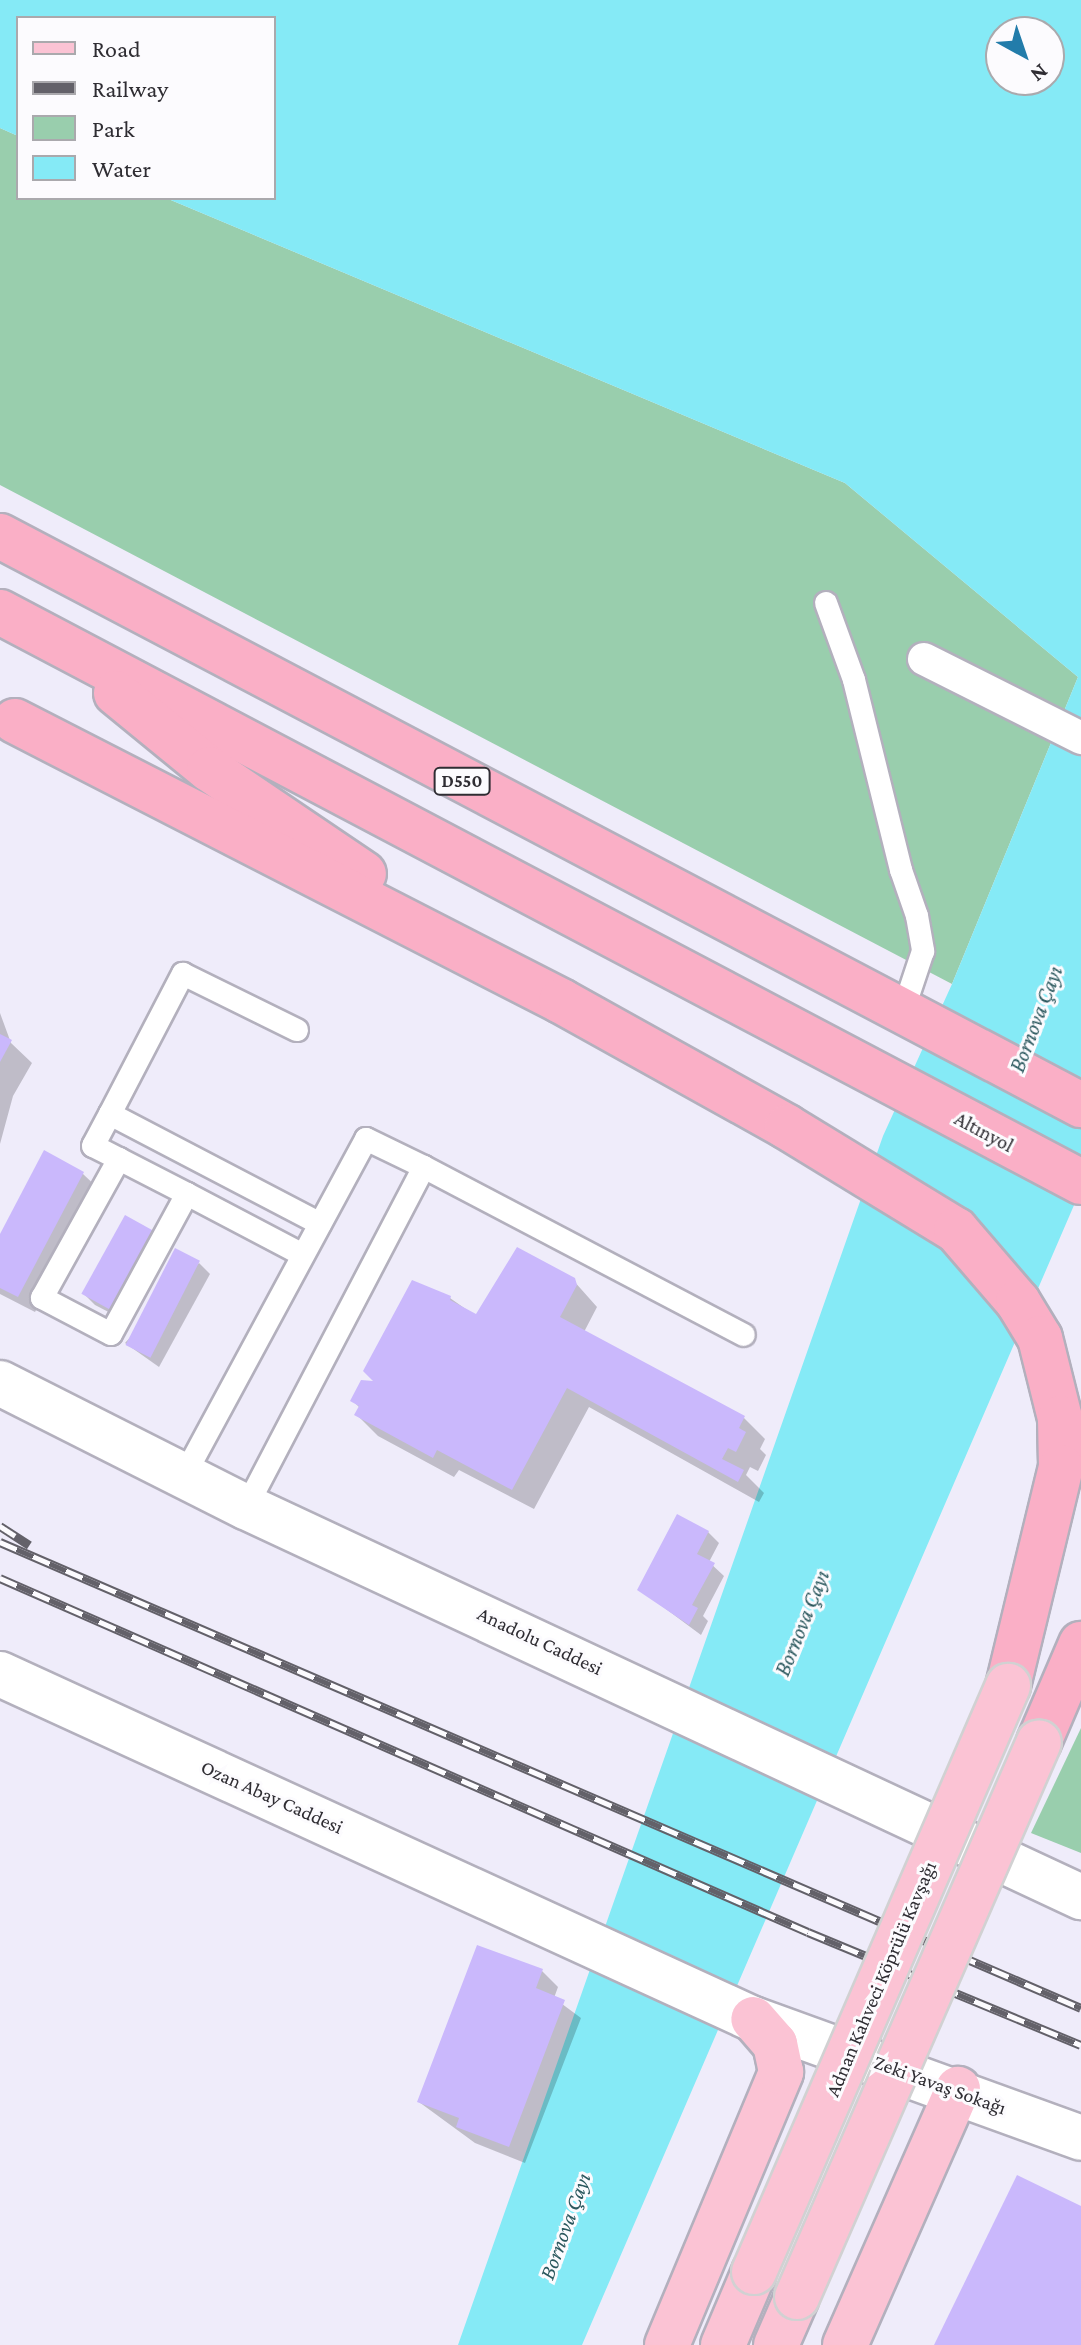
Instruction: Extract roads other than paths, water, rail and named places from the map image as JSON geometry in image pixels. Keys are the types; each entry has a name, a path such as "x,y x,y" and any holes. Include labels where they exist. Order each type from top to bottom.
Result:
{"highway":[{"name":"D550","path":"0,536 913,1020"},
{"path":"0,612 41,633 209,769 561,1001"},
{"name":"Altınyol","path":"41,633 1081,1182"},
{"path":"5,719 561,1001 942,1218 985,1258 1018,1302 1052,1375 1060,1418 1061,1467 1008,1686"},
{"path":"913,1020 1081,1105"},
{"path":"1008,1686 1081,1517"},
{"path":"1039,1742 1081,1644"},
{"path":"1039,1742 1081,1678"}],"main road":[{"name":"Anadolu Caddesi","path":"0,1383 246,1507 678,1705 1081,1897"},
{"name":"Ozan Abay Caddesi","path":"0,1674 545,1920 753,2019"},
{"name":"Adnan Kahveci Köprülü Kavşağı","path":"723,2345 1008,1686"},
{"path":"776,2345 1039,1742"},
{"path":"667,2345 781,2072 775,2044 753,2019"},
{"name":"Zeki Yavaş Sokağı","path":"753,2019 958,2089 1081,2138"},
{"path":"845,2345 958,2089"}],"street":[{"path":"924,659 1081,738"}],"lane":[{"path":"826,603 854,680 901,870 917,916 923,951 913,1020"},
{"path":"297,1030 183,974 93,1146 303,1255"},
{"path":"110,1114 320,1224"},
{"path":"184,1476 366,1139 744,1335"},
{"path":"119,1159 42,1298 111,1334 187,1194"},
{"path":"246,1507 424,1167"}],"water":[{"name":"Bornova Çayı","path":"0,0 1081,0 1081,1189 582,2345 458,2345 883,1136 952,984 1078,677 845,483 171,200 276,200 276,16 16,16 16,135 0,128"}],"railway":[{"path":"0,1526 29,1545"},
{"path":"0,1542 1081,2008"},
{"path":"0,1578 808,1932 1081,2045"}]}
